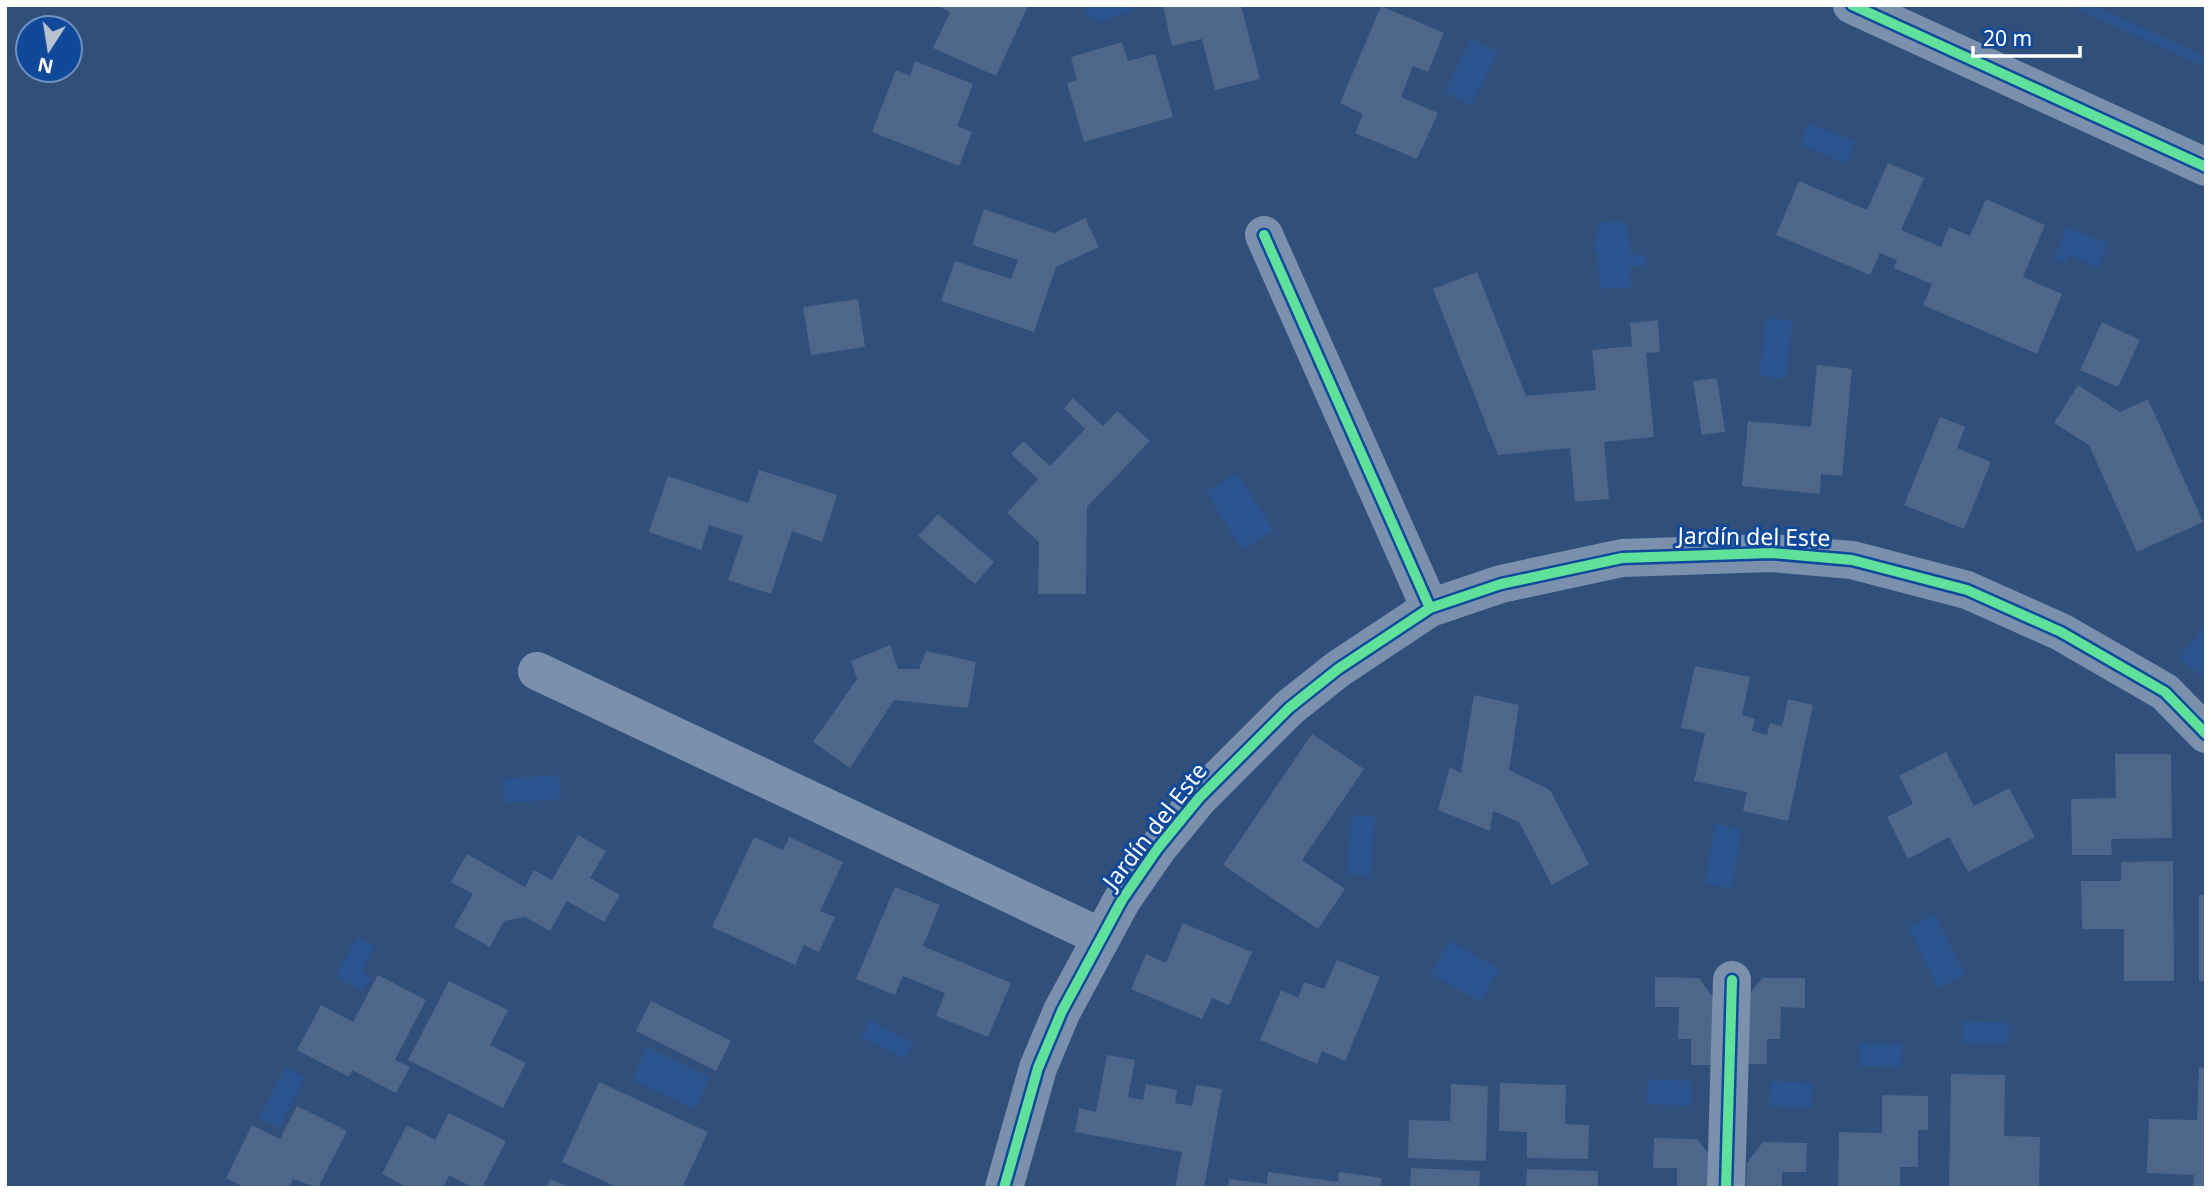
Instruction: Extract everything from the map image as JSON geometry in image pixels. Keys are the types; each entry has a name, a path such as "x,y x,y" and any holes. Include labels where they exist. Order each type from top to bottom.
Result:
{"street":[{"path":"1852,5 2206,167"},
{"path":"1264,235 1430,608"},
{"name":"Jardín del Este","path":"1004,1188 1038,1068 1062,1011 1101,937 1158,848 1242,752 1289,708 1338,669 1430,608 1501,584 1622,558 1771,553 1852,560 1967,590 2061,632 2165,692 2206,734"},
{"path":"537,671 1101,937"},
{"path":"1726,1188 1732,980"}],"water":[{"path":"1086,5 1135,5 1133,10 1100,22 1087,16"},
{"path":"1471,39 1498,52 1471,105 1445,91"},
{"path":"1809,123 1855,142 1846,164 1800,144"},
{"path":"1623,221 1629,235 1631,255 1646,255 1647,265 1630,267 1631,287 1600,289 1598,257 1593,248 1600,222"},
{"path":"2067,227 2108,244 2098,268 2069,255 2065,263 2054,259"},
{"path":"1767,318 1793,321 1785,379 1759,375"},
{"path":"1237,473 1274,530 1242,550 1206,492"},
{"path":"2206,624 2206,673 2203,677 2179,658"},
{"path":"559,775 561,799 505,803 503,779"},
{"path":"1352,815 1375,817 1370,876 1347,874"},
{"path":"1715,824 1741,829 1732,888 1705,884"},
{"path":"1935,914 1965,975 1938,988 1908,927"},
{"path":"357,937 375,946 361,972 371,978 363,991 336,976"},
{"path":"1450,941 1499,969 1481,1002 1431,974"},
{"path":"870,1020 914,1043 905,1059 861,1037"},
{"path":"1962,1021 2009,1023 2008,1044 1962,1043"},
{"path":"1859,1043 1902,1044 1901,1067 1859,1066"},
{"path":"647,1047 710,1077 695,1109 632,1080"},
{"path":"286,1067 305,1077 279,1128 259,1118"},
{"path":"1648,1079 1691,1081 1691,1106 1647,1104"},
{"path":"1770,1081 1813,1083 1812,1108 1769,1106"}],"building":[{"path":"935,5 1028,6 996,76 933,48 950,12"},
{"path":"1241,5 1260,79 1215,90 1202,39 1172,46 1163,7"},
{"path":"1381,6 1444,33 1428,72 1413,66 1401,97 1438,113 1417,159 1355,133 1363,114 1340,103"},
{"path":"1122,42 1128,61 1155,54 1173,117 1084,142 1067,83 1077,80 1071,57"},
{"path":"915,61 973,84 957,126 972,132 959,166 872,132 896,70 910,76"},
{"path":"1888,163 1924,178 1901,230 1941,247 1949,227 1970,236 1986,199 2045,225 2023,277 2062,294 2037,354 1923,305 1932,284 1894,268 1897,260 1880,253 1870,275 1776,235 1799,181 1867,210"},
{"path":"984,209 1054,233 1085,218 1099,247 1056,267 1034,332 941,301 955,261 1011,279 1018,260 972,245"},
{"path":"1477,272 1526,396 1596,390 1592,350 1632,346 1630,323 1658,320 1660,352 1646,353 1654,437 1604,442 1609,499 1575,502 1570,448 1498,455 1433,289"},
{"path":"858,299 865,347 811,355 803,307"},
{"path":"2102,322 2140,340 2118,387 2080,370"},
{"path":"1817,365 1852,369 1842,476 1821,474 1820,494 1742,486 1748,421 1811,427"},
{"path":"1717,378 1725,432 1702,435 1693,381"},
{"path":"2078,385 2120,412 2148,399 2203,522 2137,552 2089,445 2054,423"},
{"path":"1073,398 1103,426 1117,411 1150,441 1087,507 1086,594 1038,594 1039,542 1007,513 1038,479 1011,454 1023,441 1050,466 1085,429 1064,408"},
{"path":"1940,417 1965,427 1957,448 1991,462 1964,529 1904,505"},
{"path":"759,470 837,495 822,542 792,531 771,594 728,580 743,536 709,525 701,550 649,532 668,476 748,503"},
{"path":"938,514 994,562 975,584 918,536"},
{"path":"890,645 898,669 919,669 926,651 976,662 968,708 894,700 850,768 813,742 857,679 851,661"},
{"path":"1695,666 1750,677 1742,715 1755,719 1752,731 1767,735 1770,723 1782,726 1788,699 1813,705 1788,821 1743,811 1747,792 1694,781 1705,733 1681,728"},
{"path":"1474,695 1519,705 1509,770 1550,790 1589,864 1552,885 1519,822 1493,811 1490,831 1438,810 1450,767 1461,773"},
{"path":"1312,734 1364,769 1302,860 1345,889 1318,929 1223,865"},
{"path":"1946,752 1974,806 2009,788 2035,837 1968,872 1949,837 1908,859 1887,817 1913,804 1899,776"},
{"path":"2115,754 2171,754 2172,838 2111,839 2112,855 2072,855 2071,799 2116,798"},
{"path":"578,835 606,851 590,878 620,895 604,922 567,901 550,931 525,917 504,921 490,947 454,927 473,894 451,882 467,854 525,887 534,870 552,880"},
{"path":"754,837 783,850 789,837 843,862 820,911 835,917 819,952 804,945 795,965 712,927"},
{"path":"2173,861 2174,981 2124,981 2124,929 2082,929 2081,881 2121,881 2121,862"},
{"path":"895,887 940,905 923,946 1011,983 988,1037 936,1016 945,993 903,976 895,995 856,979"},
{"path":"2199,895 2206,895 2206,981 2199,981"},
{"path":"1183,923 1252,952 1229,1005 1212,998 1202,1019 1131,989 1146,954 1166,963"},
{"path":"1337,960 1380,977 1345,1061 1322,1051 1317,1064 1260,1040 1281,990 1298,998 1304,982 1324,989"},
{"path":"378,975 426,1000 395,1060 410,1067 396,1093 352,1070 349,1077 297,1050 321,1005 353,1022"},
{"path":"1655,977 1699,978 1715,1000 1714,1065 1691,1065 1691,1039 1678,1039 1679,1007 1655,1007"},
{"path":"1762,978 1805,978 1805,1008 1781,1007 1780,1039 1767,1039 1767,1064 1743,1064 1745,999"},
{"path":"449,981 508,1010 490,1045 526,1063 503,1108 408,1060"},
{"path":"651,1001 731,1041 716,1071 636,1031"},
{"path":"1107,1055 1135,1060 1128,1097 1143,1100 1146,1084 1177,1090 1175,1103 1192,1106 1196,1085 1222,1089 1204,1188 1175,1188 1182,1152 1075,1132 1079,1108 1096,1112"},
{"path":"2199,1067 2206,1068 2206,1188 2193,1188 2194,1175 2147,1173 2149,1119 2197,1120"},
{"path":"1951,1074 2005,1075 2004,1136 2040,1137 2039,1188 1949,1188"},
{"path":"599,1082 708,1132 682,1188 619,1188 562,1162"},
{"path":"1500,1083 1566,1085 1565,1124 1589,1125 1588,1159 1527,1158 1527,1132 1499,1131"},
{"path":"1451,1084 1488,1086 1486,1161 1408,1158 1409,1120 1450,1121"},
{"path":"1882,1095 1928,1096 1928,1130 1918,1130 1918,1167 1900,1167 1900,1188 1838,1188 1839,1132 1882,1133"},
{"path":"297,1106 347,1131 318,1188 293,1179 289,1188 246,1188 226,1178 252,1125 280,1139"},
{"path":"449,1113 506,1141 482,1188 474,1188 449,1175 443,1188 408,1188 382,1174 407,1125 435,1140"},
{"path":"1654,1138 1697,1139 1714,1161 1713,1188 1677,1188 1677,1168 1653,1168"},
{"path":"1763,1142 1807,1143 1806,1172 1782,1172 1782,1188 1746,1188 1747,1163"},
{"path":"1411,1168 1480,1171 1479,1188 1410,1188"},
{"path":"1527,1169 1598,1171 1598,1188 1526,1188"},
{"path":"1268,1172 1338,1182 1339,1172 1382,1178 1380,1188 1228,1188 1229,1179 1267,1184"},
{"path":"550,1179 571,1188 546,1188"}],"waterway":[{"path":"2080,5 2206,62"}],"cycle path":[{"path":"1852,5 2206,167"},
{"path":"1264,235 1430,608"},
{"path":"1004,1188 1038,1068 1062,1011 1122,900 1158,848 1199,798 1289,708 1338,669 1430,608 1501,584 1622,558 1771,553 1852,560 1967,590 2061,632 2165,692 2206,734"},
{"path":"1726,1188 1732,980"}]}
